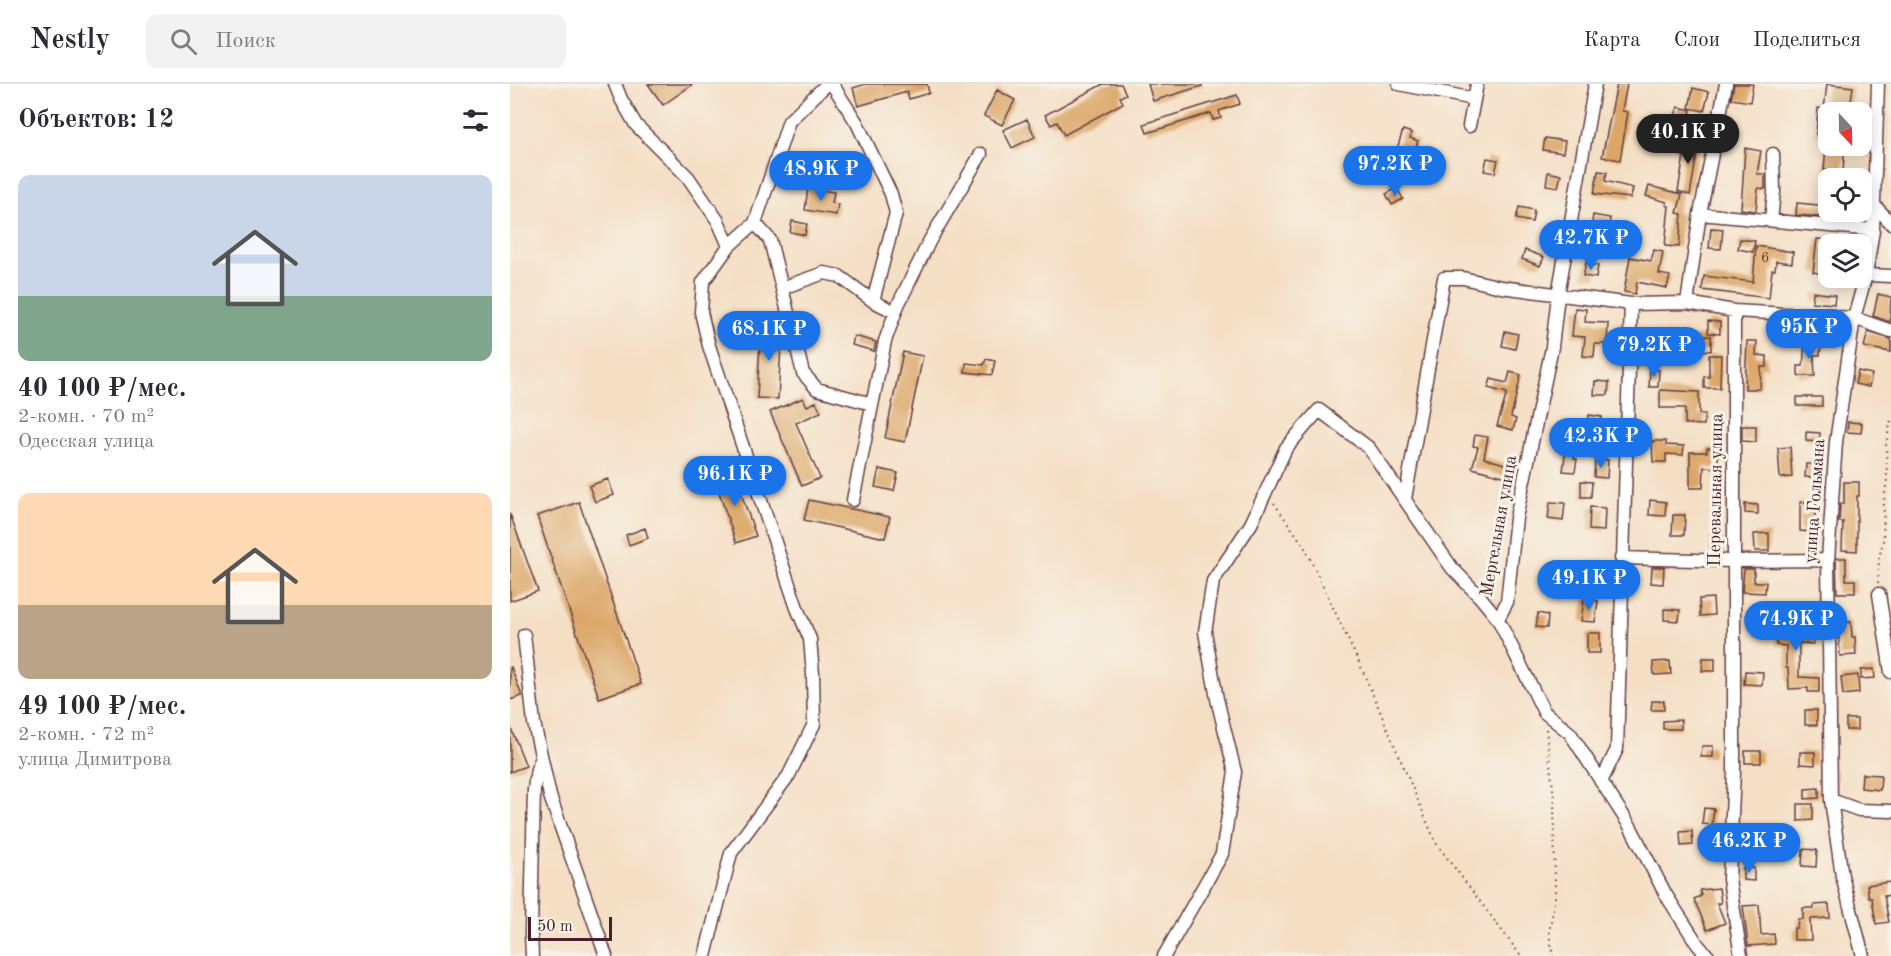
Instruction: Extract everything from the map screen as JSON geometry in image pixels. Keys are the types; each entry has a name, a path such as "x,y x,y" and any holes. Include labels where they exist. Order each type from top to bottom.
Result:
{"street":[{"path":"615,84 636,125 688,177 718,221 729,246"},
{"path":"705,956 731,853 789,775 814,724 810,639 797,608 709,346 701,312 703,282 729,246 755,223 789,121 830,84 857,123 891,194 896,213 873,301"},
{"path":"1398,84 1474,99"},
{"path":"1469,126 1477,84"},
{"name":"Мергельная улица","path":"1498,619 1507,603 1516,518 1552,347 1558,295 1595,84"},
{"path":"1687,303 1700,214 1726,84"},
{"name":"улица Гольмана","path":"1872,236 1878,84"},
{"path":"853,500 885,341 895,312 930,240 981,154"},
{"path":"1771,220 1774,192 1773,154"},
{"path":"1874,206 1891,223"},
{"path":"1700,214 1873,230"},
{"path":"755,223 770,240 803,373 817,389 872,404"},
{"path":"782,288 824,273 838,276 873,301 895,312"},
{"path":"1872,275 1891,276"},
{"path":"1405,499 1444,278 1463,278 1501,287 1631,304 1687,303 1734,311 1854,318 1891,331"},
{"name":"улица Гольмана","path":"1862,288 1854,318 1836,442 1828,560 1831,800 1842,876 1863,956"},
{"path":"1601,782 1617,749 1631,304"},
{"name":"Перевальная улица","path":"1734,311 1736,473 1733,561 1734,772 1729,879 1741,956"},
{"path":"1164,956 1222,854 1235,772 1217,699 1205,632 1213,581 1251,524 1286,447 1319,410 1369,448 1452,568 1498,619 1544,712 1570,733 1630,826 1666,895 1698,945 1708,956"},
{"path":"1622,558 1733,561 1828,560"},
{"path":"1879,594 1891,672"},
{"path":"524,635 534,723 550,796 606,956"},
{"path":"532,956 534,789 537,769 542,759"},
{"path":"1831,800 1858,810 1891,811"}],"path":[{"path":"1879,594 1878,574 1883,543 1887,479 1886,443 1891,420"},
{"path":"1266,491 1308,556 1362,669 1436,843 1521,956"},
{"path":"1544,712 1554,798 1556,898 1549,933 1553,956"}],"building":[{"path":"648,84 693,84 663,105"},
{"path":"866,84 927,84 929,93 909,99 907,92 858,106 853,88"},
{"path":"1103,84 1121,84 1126,94 1120,97 1123,103 1064,135 1057,122 1051,125 1045,115"},
{"path":"1148,84 1202,84 1202,86 1153,101"},
{"path":"1617,84 1627,84 1622,111 1628,112 1620,160 1602,157"},
{"path":"1734,84 1753,84 1750,102 1731,99"},
{"path":"1827,84 1853,87 1851,102 1825,102"},
{"path":"1693,88 1709,92 1704,111 1689,108"},
{"path":"997,90 1015,100 1002,125 984,116"},
{"path":"1237,95 1240,104 1219,111 1221,118 1213,120 1211,113 1147,133 1144,124"},
{"path":"1678,107 1691,110 1686,131 1671,128"},
{"path":"1818,108 1818,134 1816,134"},
{"path":"1027,119 1035,137 1012,148 1003,130"},
{"path":"1403,130 1412,133 1410,138 1418,141 1415,150 1406,148 1404,155 1396,152"},
{"path":"1545,138 1565,141 1563,153 1543,150"},
{"path":"1683,138 1699,142 1690,195 1678,191 1684,156 1679,155"},
{"path":"1745,148 1761,151 1757,174 1765,174 1765,189 1758,188 1756,211 1741,209"},
{"path":"1825,156 1844,156 1843,168 1824,168"},
{"path":"1487,158 1498,160 1495,173 1484,171"},
{"path":"1598,171 1607,172 1605,181 1633,188 1631,198 1594,194"},
{"path":"1548,172 1561,175 1558,187 1546,185"},
{"path":"1649,186 1682,194 1677,213 1682,214 1679,247 1665,246 1669,206 1666,205 1667,202 1646,196"},
{"path":"808,188 834,192 832,203 838,204 836,215 805,210"},
{"path":"1397,188 1403,199 1392,205 1386,194"},
{"path":"1797,203 1818,205 1818,217 1796,215"},
{"path":"1519,207 1534,210 1532,222 1516,219"},
{"path":"1593,215 1610,218 1608,232 1591,229"},
{"path":"792,221 807,224 805,235 790,232"},
{"path":"1711,228 1723,229 1721,249 1709,248"},
{"path":"1740,239 1755,241 1753,252 1738,249"},
{"path":"1817,239 1818,239 1818,273 1813,272"},
{"path":"1756,246 1793,252 1792,263 1776,261 1775,270 1772,270 1769,298 1702,290 1704,276 1753,282"},
{"path":"1525,250 1544,257 1540,266 1522,259"},
{"path":"1654,250 1663,252 1659,274 1670,276 1667,288 1637,282 1635,294 1624,292 1630,257 1651,261"},
{"path":"1586,263 1598,266 1596,278 1583,276"},
{"path":"1813,292 1835,295 1834,304 1812,302"},
{"path":"1878,294 1891,297 1890,322 1873,316"},
{"path":"1575,308 1586,309 1585,322 1608,323 1607,344 1595,344 1594,357 1583,356 1585,337 1572,336"},
{"path":"1708,321 1720,322 1720,334 1708,333"},
{"path":"761,325 782,327 778,399 757,398"},
{"path":"1505,331 1518,334 1515,349 1502,346"},
{"path":"1868,332 1891,339 1891,352 1864,347"},
{"path":"854,336 876,342 874,351 852,345"},
{"path":"1653,336 1695,338 1695,336 1711,336 1711,351 1652,346"},
{"path":"1747,341 1757,341 1756,355 1767,356 1767,367 1761,367 1760,389 1745,389"},
{"path":"1805,343 1821,344 1820,355 1814,355 1815,376 1798,376 1798,366 1803,366"},
{"path":"903,352 923,356 905,442 885,438"},
{"path":"1709,355 1721,355 1720,388 1704,388 1704,376 1709,377"},
{"path":"986,359 995,361 992,375 965,372 966,363 984,365"},
{"path":"1650,369 1659,370 1658,387 1649,387"},
{"path":"1858,371 1872,374 1869,387 1855,384"},
{"path":"1510,372 1521,375 1511,417 1516,419 1513,430 1497,426 1507,393 1488,388 1491,379 1507,383"},
{"path":"1595,381 1609,382 1608,395 1594,395"},
{"path":"1660,390 1699,392 1699,414 1705,414 1704,425 1685,424 1685,408 1660,408"},
{"path":"1797,397 1822,397 1822,406 1797,406"},
{"path":"803,398 807,406 816,402 821,412 796,423 820,478 802,486 770,412"},
{"path":"1589,415 1602,417 1601,429 1587,428"},
{"path":"1848,422 1862,423 1861,433 1847,432"},
{"path":"1742,426 1756,426 1756,442 1742,441"},
{"path":"1554,429 1569,430 1567,444 1553,442"},
{"path":"1806,432 1820,433 1820,442 1806,441"},
{"path":"1475,435 1488,437 1484,458 1511,466 1507,477 1472,468 1478,447 1473,446"},
{"path":"1652,441 1666,441 1666,445 1684,446 1683,455 1666,454 1666,462 1653,462"},
{"path":"1790,447 1792,477 1780,478 1778,448"},
{"path":"1566,448 1575,449 1574,459 1577,459 1575,472 1563,471"},
{"path":"1707,448 1718,448 1718,468 1704,467 1703,488 1690,488 1690,452 1707,452"},
{"path":"1595,459 1608,460 1607,478 1594,477"},
{"path":"1806,464 1817,464 1817,478 1805,477"},
{"path":"879,469 898,473 894,491 875,487"},
{"path":"733,470 756,536 736,543 714,477"},
{"path":"608,479 614,495 595,502 589,486"},
{"path":"1581,481 1592,482 1591,497 1581,497"},
{"path":"1844,482 1859,482 1857,551 1842,550 1843,522 1839,522 1840,504 1844,504"},
{"path":"809,500 890,517 885,538 804,520"},
{"path":"1650,500 1666,502 1665,516 1649,515"},
{"path":"579,502 641,684 599,698 537,516"},
{"path":"1550,502 1565,503 1563,521 1548,519"},
{"path":"1800,502 1817,503 1813,532 1800,531"},
{"path":"1745,504 1758,505 1758,514 1745,513"},
{"path":"1590,507 1605,508 1604,531 1589,530"},
{"path":"510,514 538,591 510,601"},
{"path":"1673,515 1685,515 1684,535 1672,535"},
{"path":"645,528 648,538 629,545 626,535"},
{"path":"1769,533 1769,551 1755,551 1754,534"},
{"path":"1711,536 1722,536 1721,552 1710,551"},
{"path":"1836,558 1846,558 1846,580 1855,580 1855,593 1837,593"},
{"path":"1588,562 1602,563 1601,582 1587,581"},
{"path":"1652,567 1664,567 1663,584 1651,583"},
{"path":"1744,569 1754,569 1754,582 1766,582 1765,593 1742,592"},
{"path":"1713,598 1714,615 1700,616 1699,599"},
{"path":"1584,599 1598,601 1595,622 1581,621"},
{"path":"1664,609 1680,610 1679,621 1664,620"},
{"path":"1538,613 1548,615 1547,628 1536,627"},
{"path":"1783,615 1800,615 1799,628 1814,629 1813,644 1799,643 1799,677 1819,678 1819,692 1808,692 1808,688 1789,689 1786,646 1776,645 1776,636 1783,637"},
{"path":"1838,622 1851,622 1856,655 1840,656"},
{"path":"1587,633 1600,633 1600,653 1587,653"},
{"path":"1703,658 1715,658 1715,671 1702,671"},
{"path":"1670,661 1671,674 1654,675 1653,662"},
{"path":"510,668 522,696 510,700"},
{"path":"1874,669 1875,678 1861,679 1861,670"},
{"path":"1745,671 1763,672 1762,685 1744,684"},
{"path":"1858,675 1859,693 1843,695 1841,677"},
{"path":"1652,701 1664,701 1664,710 1651,710"},
{"path":"1805,710 1817,710 1817,725 1805,725"},
{"path":"1846,719 1857,719 1857,730 1846,730"},
{"path":"1681,720 1681,729 1663,729 1663,721"},
{"path":"510,726 526,766 510,772"},
{"path":"1702,746 1713,746 1713,757 1701,757"},
{"path":"1745,751 1761,751 1761,763 1745,763"},
{"path":"1800,752 1815,752 1815,765 1800,764"},
{"path":"1862,774 1881,775 1880,790 1861,788"},
{"path":"1819,788 1819,798 1805,799 1805,789"},
{"path":"1798,804 1813,804 1813,820 1798,821"},
{"path":"1704,808 1714,809 1712,825 1702,824"},
{"path":"1781,828 1791,829 1789,844 1779,843"},
{"path":"1692,831 1693,845 1681,846 1680,832"},
{"path":"1803,849 1817,850 1816,867 1802,866"},
{"path":"1743,868 1754,868 1754,881 1743,880"},
{"path":"1890,882 1891,895 1884,896 1889,922 1876,924 1872,898 1869,898 1867,885"},
{"path":"1719,888 1721,903 1717,903 1725,923 1707,930 1694,899 1701,896 1700,890"},
{"path":"1829,904 1830,918 1810,919 1811,940 1794,940 1794,928 1797,928 1798,919 1803,919 1803,908"},
{"path":"1759,905 1761,935 1774,934 1775,944 1748,946 1743,906"}]}
